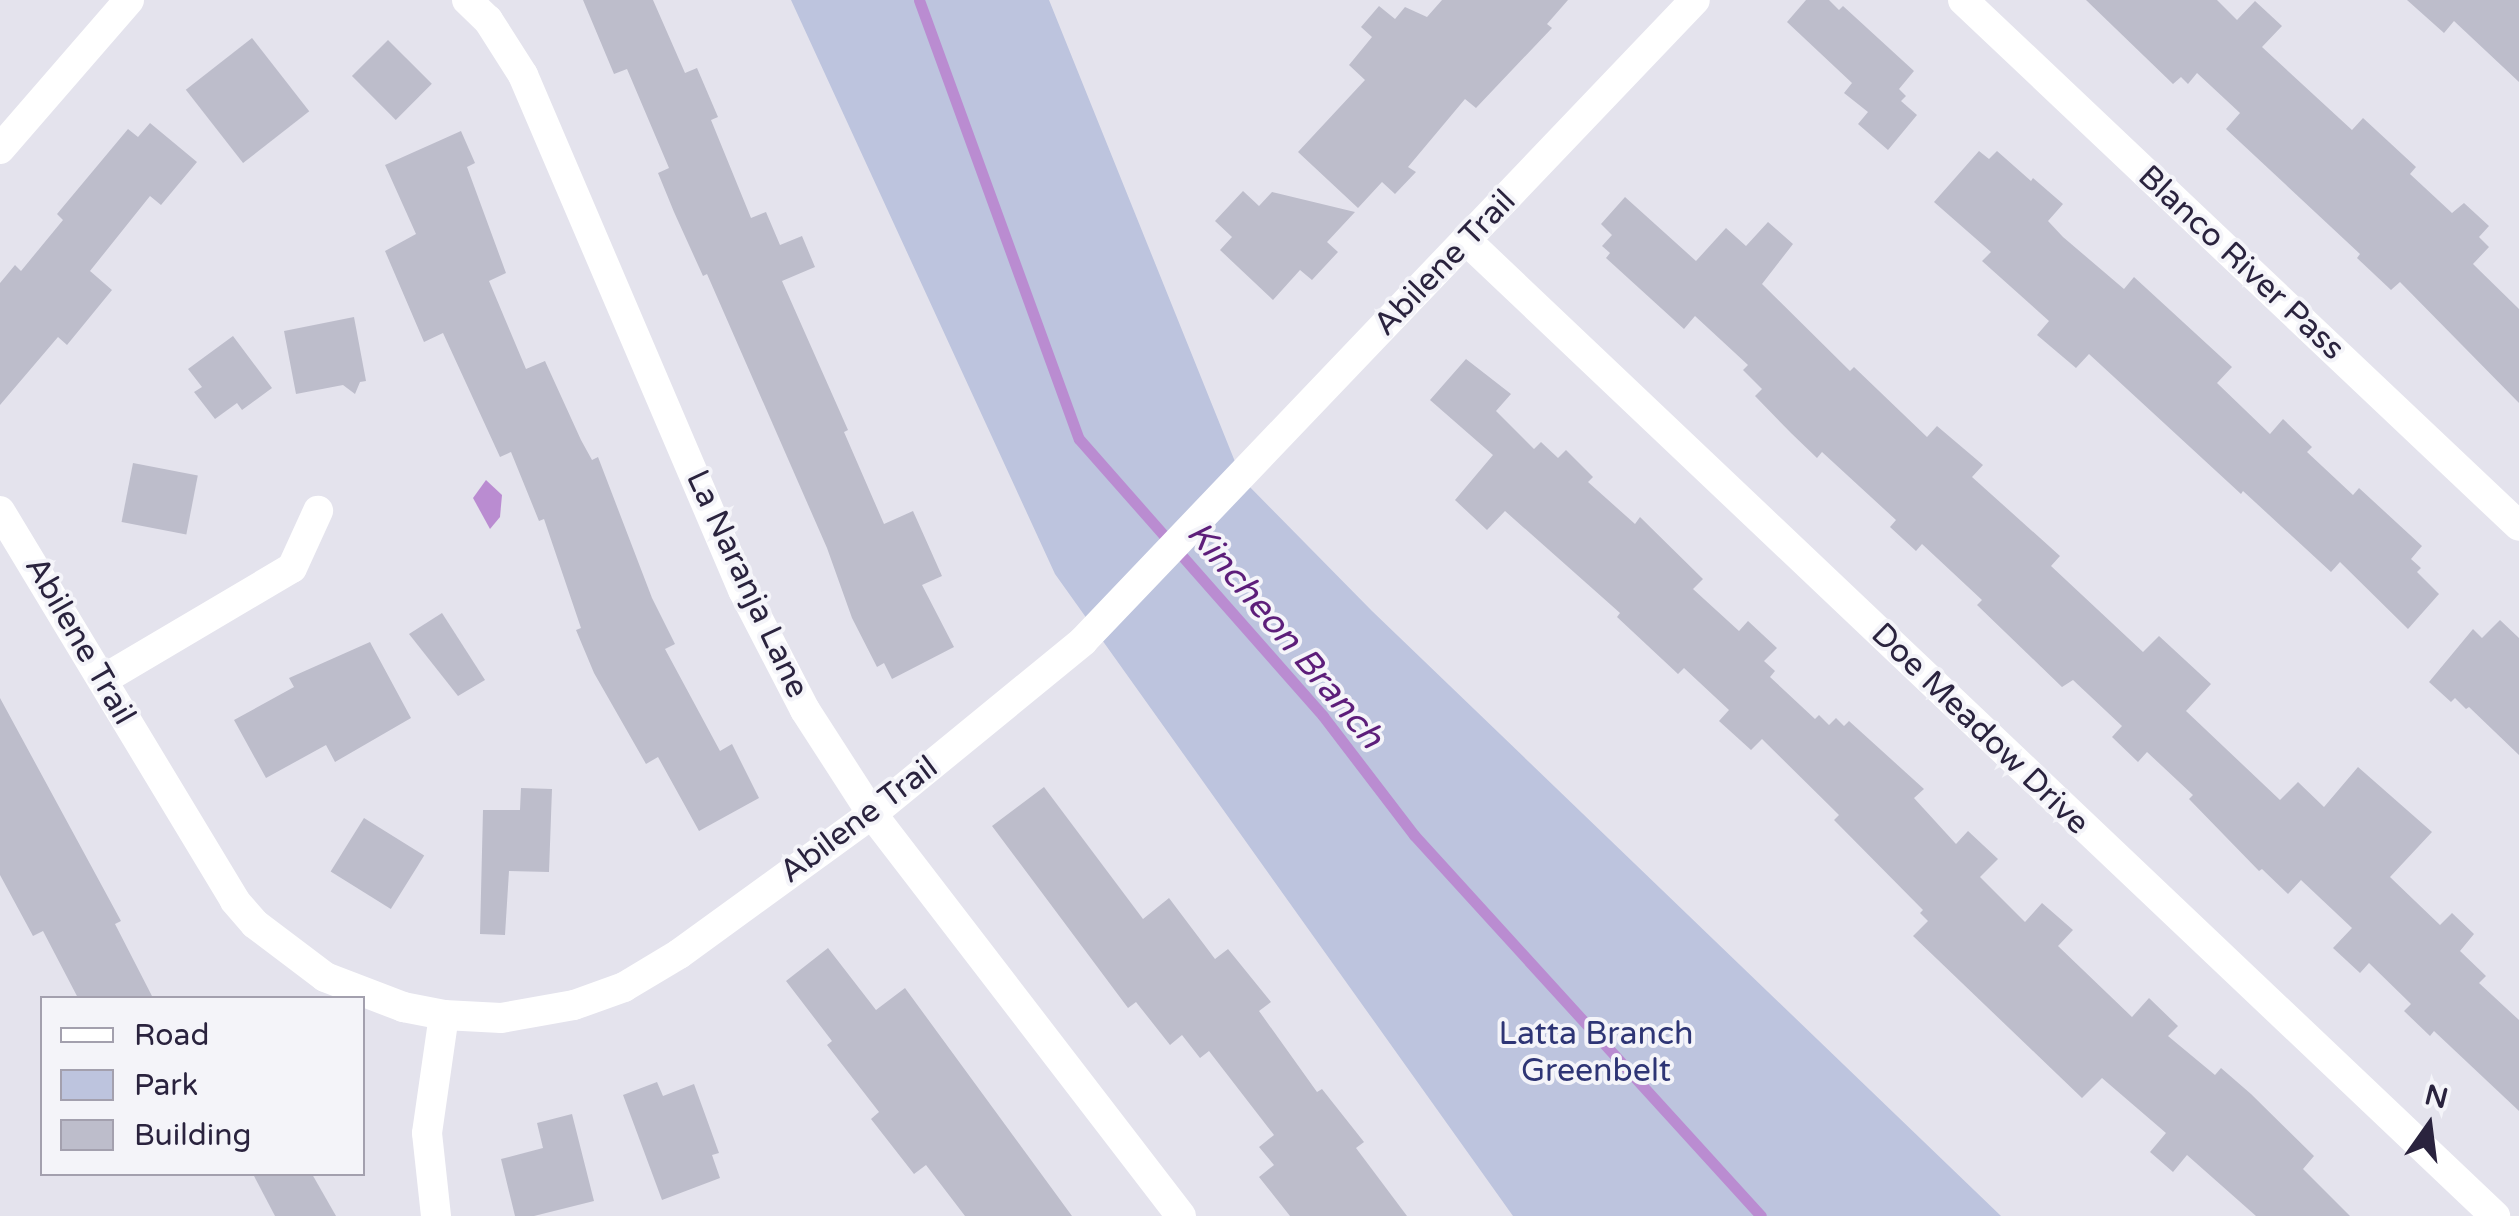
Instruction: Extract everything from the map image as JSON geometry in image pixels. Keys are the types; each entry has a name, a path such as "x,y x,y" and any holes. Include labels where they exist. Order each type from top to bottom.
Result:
{"street":[{"path":"0,150 129,0"},
{"name":"La Naranja Lane","path":"467,0 488,20 523,75 762,632 872,814 1181,1216"},
{"name":"Abilene Trail","path":"0,511 235,902 256,924 325,977 403,1007 444,1015 501,1018 543,1014 624,987 679,954 872,814 1083,642 1695,0"},
{"name":"Blanco River Pass","path":"1963,0 2519,526"},
{"name":"Doe Meadow Drive","path":"1467,241 2495,1216"},
{"path":"104,679 273,582 304,551 318,511"},
{"path":"436,1216 426,1133 444,1015"}],"green space":[{"name":"Latta Branch Greenbelt","path":"791,0 1049,0 1242,479 1372,611 2001,1216 1513,1216 1055,574"}],"shaded area":[{"path":"486,480 502,495 500,517 490,529 473,498"}],"building":[{"path":"583,0 653,0 685,73 697,68 718,117 711,120 751,218 766,212 780,245 802,236 815,267 782,281 848,430 844,432 884,524 913,511 942,576 922,585 954,647 892,679 884,663 877,667 852,618 827,548 707,274 703,276 674,212 658,173 669,168 627,69 614,74"},
{"path":"1442,0 1568,0 1547,24 1552,28 1476,108 1465,99 1408,167 1416,172 1395,194 1382,182 1358,208 1298,152 1365,80 1349,65 1372,37 1361,27 1379,6 1395,19 1405,7 1427,17"},
{"path":"1806,0 1829,0 1839,10 1843,6 1914,71 1899,89 1906,96 1901,101 1917,115 1888,150 1858,124 1868,112 1844,93 1852,83 1787,22"},
{"path":"2086,0 2217,0 2237,20 2255,1 2282,26 2262,47 2352,130 2363,118 2416,167 2410,174 2452,213 2464,203 2489,226 2479,237 2489,247 2473,264 2519,309 2519,403 2400,282 2391,290 2357,258 2360,254 2226,129 2240,113 2197,73 2188,84 2181,77 2173,84"},
{"path":"2407,0 2519,0 2519,82 2454,21 2444,33"},
{"path":"252,38 309,111 243,163 186,90"},
{"path":"388,40 432,84 396,120 352,76"},
{"path":"150,123 197,162 161,205 150,196 90,271 112,290 67,345 58,337 0,405 0,283 15,265 21,271 63,220 57,214 128,129 138,137"},
{"path":"461,131 475,163 467,167 506,273 489,281 526,369 545,361 592,460 598,457 652,598 675,644 665,649 720,751 732,744 759,798 699,831 658,757 646,764 594,673 576,630 581,628 544,519 539,521 511,452 500,457 443,333 424,342 385,251 416,234 385,165"},
{"path":"1979,151 1989,159 1997,151 2031,181 2033,178 2063,204 2048,221 2063,237 2124,289 2134,277 2232,367 2217,383 2270,434 2283,419 2312,447 2307,452 2353,495 2359,488 2422,546 2411,559 2421,568 2417,572 2439,594 2408,629 2340,562 2331,572 2089,354 2076,368 2037,335 2049,321 1982,261 1991,252 1934,202"},
{"path":"1243,191 1259,206 1272,192 1355,212 1327,242 1338,252 1312,280 1300,270 1273,300 1220,250 1232,237 1215,221"},
{"path":"1625,197 1696,261 1726,228 1746,246 1768,222 1793,244 1762,284 1850,371 1854,367 1927,437 1937,426 1983,465 1972,477 2060,556 2051,566 2143,652 2159,636 2211,684 2186,711 2280,800 2298,782 2324,807 2358,767 2432,832 2390,877 2440,925 2452,913 2474,934 2460,951 2486,976 2479,983 2519,1020 2519,1111 2434,1031 2430,1036 2404,1011 2411,1004 2369,963 2360,973 2333,948 2352,928 2301,880 2288,894 2262,869 2259,871 2189,799 2193,795 2147,752 2138,762 2112,737 2122,726 2073,680 2062,687 1977,605 1982,600 1922,544 1916,551 1890,527 1896,520 1822,452 1817,458 1791,433 1755,396 1762,389 1743,370 1748,365 1695,316 1684,329 1606,258 1610,253 1602,246 1612,235 1601,224"},
{"path":"354,317 366,381 360,382 355,394 343,385 296,394 284,331"},
{"path":"233,336 272,388 242,410 237,403 215,419 194,392 202,387 188,369"},
{"path":"1466,359 1511,394 1496,411 1534,449 1541,442 1558,458 1566,450 1593,477 1588,482 1635,524 1640,517 1703,579 1693,589 1739,631 1748,621 1777,648 1764,661 1775,671 1770,677 1815,719 1819,715 1829,725 1836,718 1844,726 1849,721 1924,789 1914,798 1956,844 1968,831 1998,859 1980,877 2025,922 2042,903 2073,930 2058,946 2132,1017 2149,998 2178,1026 2168,1036 2215,1075 2221,1068 2251,1094 2314,1156 2303,1169 2350,1216 2256,1216 2187,1155 2173,1172 2150,1152 2166,1133 2102,1078 2082,1098 1913,936 1928,921 1920,913 1923,910 1834,820 1839,815 1762,739 1751,750 1719,721 1729,710 1684,668 1678,674 1617,617 1620,613 1505,511 1487,530 1455,500 1493,455 1430,400"},
{"path":"133,463 198,476 186,534 122,522"},
{"path":"442,613 485,680 458,696 409,634"},
{"path":"2500,620 2519,638 2519,755 2469,707 2466,709 2455,698 2451,702 2429,682 2473,629 2482,638"},
{"path":"370,642 411,718 335,762 326,745 266,778 234,720 294,687 289,678"},
{"path":"0,698 121,921 115,924 152,996 77,996 43,931 33,936 0,875"},
{"path":"1044,787 1143,919 1169,898 1215,959 1228,949 1271,1002 1259,1011 1317,1092 1322,1089 1364,1142 1356,1148 1407,1216 1290,1216 1259,1177 1274,1165 1259,1147 1274,1135 1209,1051 1200,1058 1182,1035 1170,1045 1136,1002 1128,1008 992,826"},
{"path":"521,788 552,789 549,872 509,871 505,935 480,934 483,810 520,810"},
{"path":"364,818 424,856 391,909 331,871"},
{"path":"828,948 876,1010 905,988 1072,1216 965,1216 926,1165 914,1174 871,1119 879,1112 827,1045 832,1041 786,981"},
{"path":"657,1082 663,1096 694,1084 719,1153 712,1155 720,1178 662,1200 623,1095"},
{"path":"572,1114 594,1201 534,1216 515,1216 501,1159 543,1148 537,1123"},
{"path":"254,1176 313,1176 336,1216 275,1216"}],"waterway":[{"name":"Kincheon Branch","path":"919,0 1079,439 1323,716 1414,835 1761,1216"}]}
